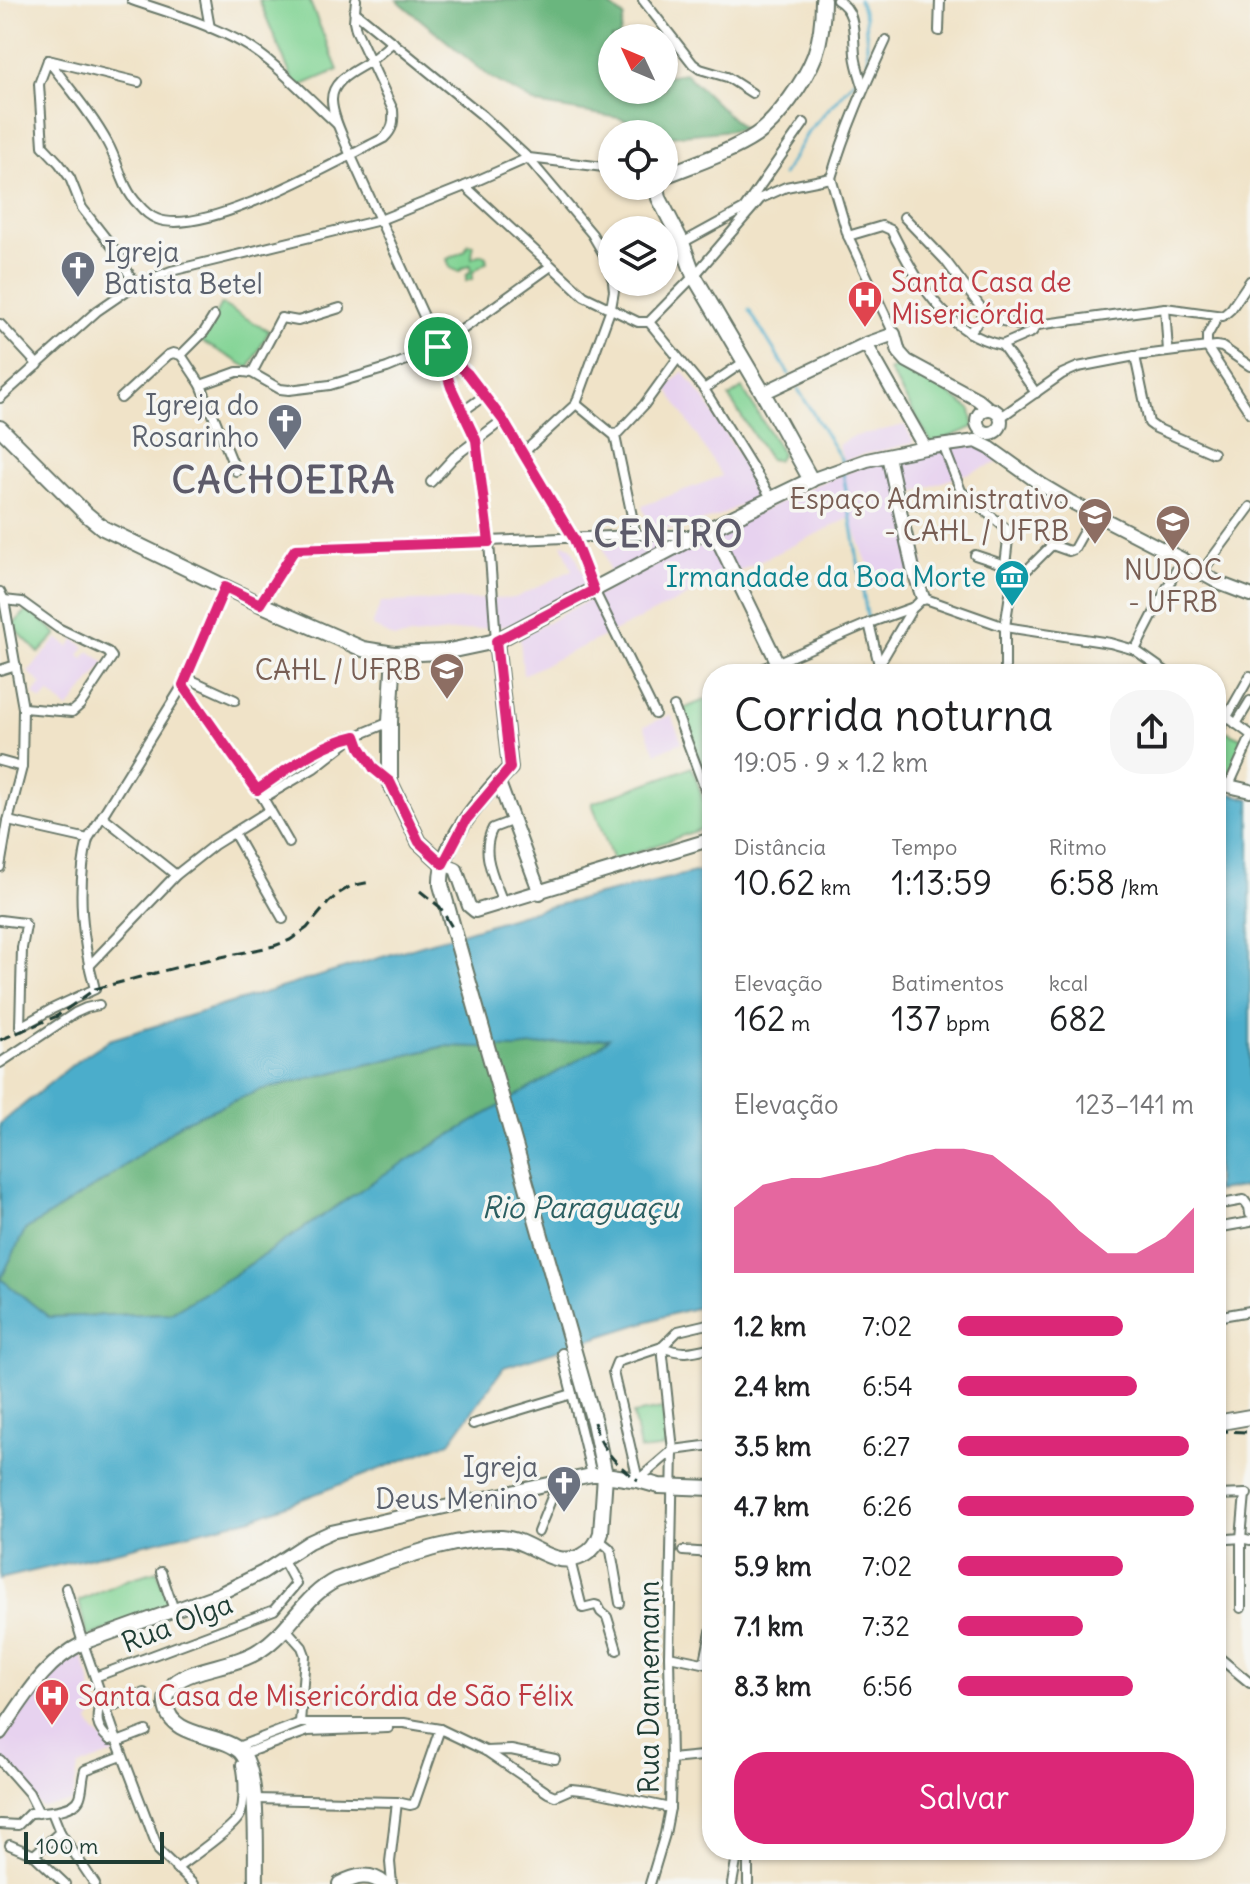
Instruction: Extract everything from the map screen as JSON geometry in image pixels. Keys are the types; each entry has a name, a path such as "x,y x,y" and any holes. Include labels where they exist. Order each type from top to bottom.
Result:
{"main road":[{"path":"678,170 740,144 772,121 814,57 822,29 823,0"},
{"path":"0,428 103,528 260,604 363,649 394,654 444,652 496,641 697,535 811,480 694,276 682,243 660,200"},
{"path":"256,1884 254,1799 248,1765 239,1750 178,1724 166,1704 168,1693 177,1682 258,1652 285,1628 322,1587 336,1580 435,1548 487,1539 517,1540 555,1558 570,1560 590,1551 599,1540 602,1525 594,1422 441,885 443,864 466,820 510,768 496,641"},
{"path":"394,654 390,782 419,842 443,864"},
{"path":"1226,1421 1250,1417"},
{"path":"598,1475 659,1486 702,1488"},
{"path":"340,1884 354,1877 367,1876 384,1884"}],"street":[{"path":"132,0 241,42 261,55 339,126"},
{"path":"205,0 210,28"},
{"path":"48,60 109,145 126,186 145,212 158,220 195,221 280,189 384,138 392,129 393,110 356,30 356,0"},
{"path":"643,0 693,64 727,77 752,93"},
{"path":"837,0 849,9 855,58 863,87"},
{"path":"939,31 940,0"},
{"path":"354,11 482,115 528,158 592,234 598,248"},
{"path":"811,480 867,460 992,433 1001,424 1001,417 994,410 907,361 899,352 894,334 848,236 831,178 863,87 886,40"},
{"path":"393,42 346,75 336,87 332,101 350,154 438,347 451,387 476,440 489,542 496,641"},
{"path":"48,60 138,82"},
{"path":"48,60 39,84 43,146 70,178 82,208 118,254 135,285"},
{"path":"744,209 804,123"},
{"path":"0,398 97,311 135,285 171,271 380,220 528,158 598,166"},
{"path":"682,243 786,187 831,178"},
{"path":"465,186 584,296 638,322 649,322 694,276 761,198"},
{"path":"904,217 945,260 985,313 1019,325 1165,308 1223,316 1250,281"},
{"path":"848,236 882,226 891,230 912,271 942,311 969,333 988,342 1002,345 1032,332 1037,325"},
{"path":"201,385 237,372 252,373 280,389 289,390 330,385 387,368 438,347 551,266"},
{"path":"523,453 576,404 611,308 611,296"},
{"path":"252,373 281,318 298,321 340,308"},
{"path":"1165,308 1168,351"},
{"path":"969,333 985,313"},
{"path":"181,355 204,332 214,316"},
{"path":"1218,316 1207,336 1207,347 1250,413"},
{"path":"649,322 704,389 772,499"},
{"path":"0,324 38,365"},
{"path":"763,393 894,334"},
{"path":"866,344 925,448"},
{"path":"1002,345 1036,393"},
{"path":"1001,417 1062,374 1078,367 1216,346 1250,366"},
{"path":"438,347 468,374 503,420 574,539 594,590 655,714"},
{"path":"121,398 168,355 181,355 201,385 236,471"},
{"path":"1135,356 1151,425 1213,453"},
{"path":"615,436 644,405 678,358"},
{"path":"704,389 744,362"},
{"path":"451,387 468,374"},
{"path":"462,412 484,396"},
{"path":"576,404 615,436 636,535"},
{"path":"989,409 977,418 978,435 990,448 1069,501 1182,559 1221,584 1250,595"},
{"path":"431,482 454,457 503,420"},
{"path":"943,445 961,491 1007,528 1008,568"},
{"path":"882,664 918,602 888,456"},
{"path":"1201,573 1250,507"},
{"path":"1028,569 1052,545 1071,551 1094,513"},
{"path":"712,528 778,664"},
{"path":"260,604 295,549 697,535"},
{"path":"975,555 1008,568 1013,574 1005,627 1005,664"},
{"path":"1135,650 1182,559"},
{"path":"0,920 24,923 26,926 22,948 20,1027 95,989 89,966 81,890 88,839 185,681 225,587"},
{"path":"0,867 22,767 23,708 2,596 22,602 58,628 108,652 112,657 72,712 23,708"},
{"path":"788,664 918,602 1005,627 1110,643 1135,650 1155,664"},
{"path":"869,623 878,664"},
{"path":"0,670 16,665"},
{"path":"1226,718 1250,676"},
{"path":"185,681 235,700"},
{"path":"185,681 289,843"},
{"path":"1236,724 1250,701"},
{"path":"674,707 702,781"},
{"path":"1226,777 1250,737 1228,715"},
{"path":"260,794 308,756 341,739 390,722"},
{"path":"260,794 314,768 356,736"},
{"path":"356,736 374,769 390,782"},
{"path":"308,756 314,768"},
{"path":"0,761 22,767"},
{"path":"498,780 540,893"},
{"path":"1226,785 1250,791"},
{"path":"89,966 176,875 214,845 270,810"},
{"path":"102,816 176,875"},
{"path":"503,903 488,860 487,843 493,828 514,820"},
{"path":"8,821 88,839"},
{"path":"234,833 283,919"},
{"path":"443,864 456,869 469,906 475,911 702,842"},
{"path":"0,1063 75,1013 99,1005"},
{"path":"1226,1203 1241,1199 1247,1202 1250,1214"},
{"path":"1226,1226 1250,1222"},
{"path":"1226,1315 1250,1311"},
{"path":"702,1325 678,1331 662,1347 617,1362 613,1372 638,1480 673,1450 702,1446"},
{"path":"662,1347 686,1353 702,1349"},
{"name":"Rua Dannemann","path":"650,1884 670,1808 673,1450 662,1347"},
{"path":"0,1733 51,1664 66,1651 219,1594 331,1532 598,1475 562,1353"},
{"path":"473,1424 572,1394"},
{"path":"538,1532 558,1482"},
{"path":"1226,1495 1248,1494 1241,1608"},
{"path":"1226,1540 1246,1539"},
{"path":"599,1540 611,1551 620,1603"},
{"path":"683,1551 702,1552"},
{"name":"Rua Olga","path":"95,1677 274,1610 296,1584 283,1560"},
{"path":"570,1560 583,1608 598,1606 607,1617 617,1650"},
{"path":"161,1572 174,1610"},
{"path":"66,1588 116,1740 159,1851 193,1884"},
{"path":"285,1628 305,1655 300,1723"},
{"path":"669,1656 702,1663"},
{"path":"1226,1663 1250,1683"},
{"path":"106,1709 144,1693"},
{"path":"101,1695 98,1726 110,1740 146,1731"},
{"path":"239,1750 300,1723 404,1723 440,1729 486,1751 555,1796 571,1789 591,1791 670,1808"},
{"path":"239,1750 308,1731 388,1728"},
{"path":"254,1799 414,1804 440,1729"},
{"path":"176,1869 239,1817 242,1769 239,1750"},
{"path":"486,1751 511,1750 555,1759"},
{"path":"0,1824 18,1825 26,1815 52,1812 78,1803 83,1774 88,1768 122,1756"},
{"path":"671,1759 702,1756"},
{"path":"0,1760 29,1793 39,1813"},
{"path":"392,1884 390,1862 397,1802"},
{"path":"52,1812 60,1832 95,1884"},
{"path":"34,1855 60,1832"},
{"path":"10,1845 34,1855 65,1884"},
{"path":"732,1884 736,1860"},
{"path":"748,1860 748,1884"}],"shaded area":[{"path":"683,371 705,400 762,494 717,517 677,529 650,527 642,506 722,476 667,388"},
{"path":"905,425 914,443 844,461 838,445 852,437"},
{"path":"979,443 1017,456 908,494 924,566 875,583 850,518 523,675 520,637 678,552 817,484 870,464"},
{"path":"653,537 658,542 661,555 611,576 602,542"},
{"path":"562,543 572,548 588,584 513,625 394,638 372,626 381,602 515,598 572,570"},
{"path":"58,638 69,647 75,639 85,647 79,655 83,659 89,651 105,663 68,709 49,693 42,701 34,694 42,684 28,672"},
{"path":"671,715 682,742 656,753 644,726"},
{"name":"Santa Casa de Misericórdia de São Félix","path":"80,1651 91,1682 93,1716 89,1722 108,1744 113,1743 116,1753 78,1767 72,1802 41,1807 0,1757 0,1745 57,1664"}],"green space":[{"path":"259,0 309,0 338,70 296,88"},
{"path":"397,0 590,0 593,5 608,4 624,17 622,24 598,24 598,104 678,104 678,74 685,73 743,129 678,135 678,120 625,120 537,104 490,77"},
{"path":"468,244 473,245 472,258 482,255 487,262 473,272 472,279 466,281 470,265 459,272 450,268 447,259 465,251"},
{"path":"221,304 269,331 249,368 201,341"},
{"path":"911,364 971,410 974,427 932,444 889,370"},
{"path":"742,388 782,453 777,460 769,459 729,397"},
{"path":"29,608 57,634 39,653 12,626"},
{"path":"702,701 702,776 678,711"},
{"path":"1226,731 1245,740 1226,780"},
{"path":"692,767 702,796 702,829 613,861 592,803"},
{"path":"611,1037 598,1048 383,1175 234,1275 170,1313 49,1317 0,1279 25,1230 107,1179 183,1122 260,1090 446,1046 515,1048"},
{"path":"663,1409 667,1447 640,1450 633,1414"},
{"path":"157,1571 170,1606 87,1637 79,1601 129,1579"}],"water":[{"path":"1226,792 1250,799 1250,1186 1226,1190"},
{"name":"Rio Paraguaçu","path":"702,870 702,1306 504,1367 450,1442 253,1518 0,1579 0,1124 77,1061 109,1040 540,909","holes":["609,1038 598,1048 383,1175 234,1275 170,1313 49,1317 1,1279 25,1230 107,1179 183,1122 260,1090 445,1046 515,1048"]}],"waterway":[{"path":"859,0 865,17 868,61"},
{"path":"783,175 808,132 854,80"},
{"path":"749,310 789,374"},
{"path":"798,389 842,464"},
{"path":"843,472 868,622"}],"railway":[{"path":"0,1040 57,1016 95,989 290,940 307,928 338,894 351,886 370,882"},
{"path":"420,891 440,907 452,927"},
{"path":"594,1422 600,1440 610,1455 638,1480"},
{"path":"1226,1431 1250,1432"}],"place":[{"name":"Igreja Batista Betel","path":"78,299"},
{"name":"Santa Casa de Misericórdia","path":"865,329"},
{"name":"Igreja do Rosarinho","path":"285,452"},
{"name":"Espaço Administrativo - CAHL / UFRB","path":"1095,546"},
{"name":"NUDOC - UFRB","path":"1173,553"},
{"name":"Irmandade da Boa Morte","path":"1012,608"},
{"name":"CAHL / UFRB","path":"447,701"},
{"name":"Igreja Deus Menino","path":"564,1514"},
{"name":"Santa Casa de Misericórdia de São Félix","path":"52,1727"}],"district":[{"name":"CACHOEIRA","path":"284,480"},
{"name":"CENTRO","path":"669,534"}],"route":[{"path":"438,347 468,374 503,420 574,539 594,590 496,641 510,768 466,820 443,864 419,842 390,782 374,769 356,736 341,739 308,756 257,790 183,685 225,587 260,604 295,549 489,542 476,440 451,387 438,347"}]}
